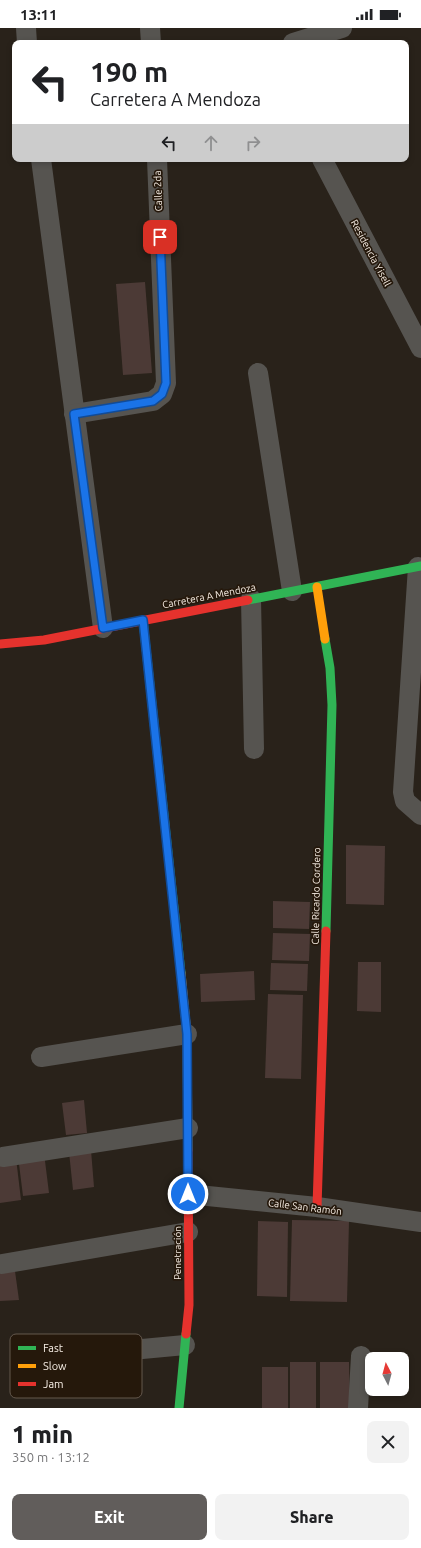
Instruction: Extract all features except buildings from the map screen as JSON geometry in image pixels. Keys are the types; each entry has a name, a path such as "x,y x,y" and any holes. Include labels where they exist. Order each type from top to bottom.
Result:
{"street":[{"path":"26,28 27,40"},
{"path":"150,28 151,40"},
{"path":"303,40 342,28"},
{"path":"41,162 103,628"},
{"name":"Calle 2da","path":"74,414 153,401 162,394 166,383 157,162"},
{"name":"Residencia Yisell","path":"324,162 421,348"},
{"path":"258,373 292,592"},
{"path":"419,567 402,792 404,802 421,815"},
{"name":"Carretera A Mendoza","path":"0,644 44,640 419,567"},
{"name":"Calle Ricardo Cordero","path":"317,587 330,668 332,705 323,1053 317,1207"},
{"path":"251,599 254,749"},
{"name":"Penetración","path":"143,620 187,1034 189,1305 178,1408"},
{"path":"40,1056 187,1034"},
{"path":"4,1157 188,1128"},
{"name":"Calle San Ramón","path":"188,1194 317,1207 421,1222"},
{"path":"2,1264 188,1232"},
{"path":"142,1349 185,1345"},
{"path":"358,1408 362,1356"}],"traffic: fast":[{"path":"248,600 421,566"},
{"path":"143,620 181,973"},
{"path":"325,639 330,668 332,705 326,931"},
{"path":"179,1408 186,1334"}],"traffic: slow":[{"path":"317,587 325,639"},
{"path":"181,973 187,1034 188,1150"}],"traffic: jam":[{"path":"0,644 44,640 248,600"},
{"path":"317,1207 326,931"},
{"path":"186,1334 189,1305 188,1150"}],"route":[{"path":"160,237 166,383 162,394 153,401 74,414 103,628 143,620 187,1034 188,1194"}]}
